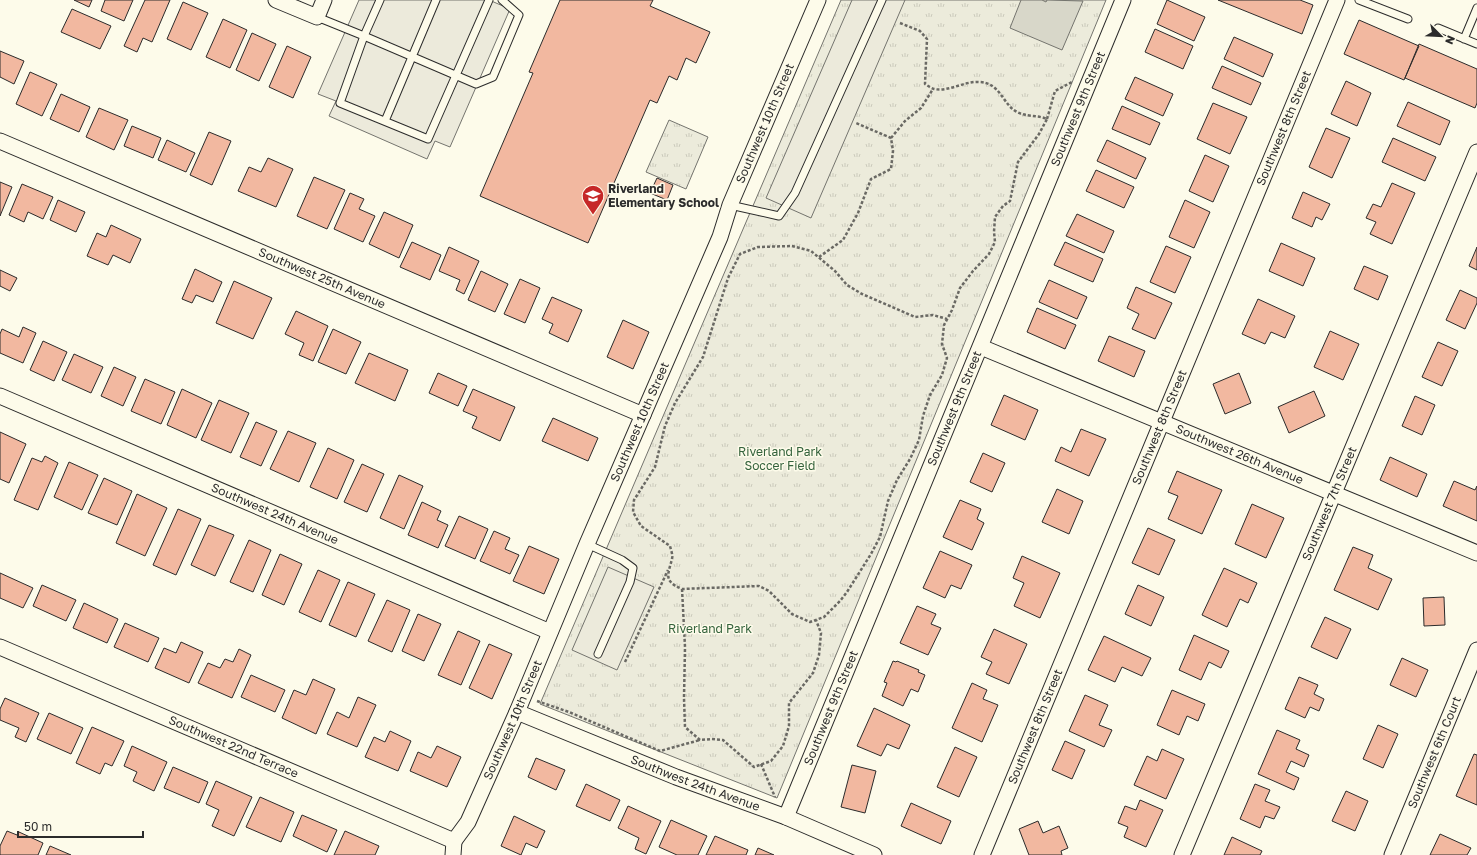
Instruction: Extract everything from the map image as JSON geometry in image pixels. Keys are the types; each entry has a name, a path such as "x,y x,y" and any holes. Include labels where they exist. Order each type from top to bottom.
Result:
{"street":[{"path":"276,0 317,17 324,0"},
{"name":"Southwest 10th Street","path":"453,848 468,822 517,712 587,544 720,237 730,205 818,0"},
{"name":"Southwest 9th Street","path":"786,817 1123,0"},
{"name":"Southwest 8th Street","path":"982,855 1337,0"},
{"name":"Southwest 25th Avenue","path":"0,141 643,415"},
{"name":"Southwest 7th Street","path":"1182,855 1477,152"},
{"name":"Southwest 26th Avenue","path":"981,347 1477,553"},
{"name":"Southwest 24th Avenue","path":"0,396 550,632"},
{"name":"Southwest 22nd Terrace","path":"0,647 453,848"},
{"name":"Southwest 6th Court","path":"1392,855 1477,650"},
{"name":"Southwest 24th Avenue","path":"517,712 676,777 786,817 874,855"}],"lane":[{"path":"380,0 364,36 340,103 428,139 489,0"},
{"path":"385,121 436,0"},
{"path":"317,17 476,84 493,77 519,15 502,0"},
{"path":"730,205 778,216 795,193 882,0"},
{"path":"1359,0 1408,19"},
{"path":"1464,39 1477,8"},
{"path":"1438,28 1477,44"},
{"path":"587,544 622,560 633,568 630,582 598,654"}],"path":[{"path":"900,23 920,31 927,39 926,84 933,89 952,88 968,82 981,82 993,87 1002,94 1011,108 1017,113 1047,119"},
{"path":"668,569 669,579 675,586 682,589 759,586 769,591 792,614 810,622 824,617 847,592 880,537 888,501 897,480 910,459 919,440 923,416 930,395 942,375 947,358 942,344 944,325 960,288 989,254 995,242 995,217 1003,206 1010,201 1018,162 1039,134 1047,119 1055,91 1072,82 1075,75"},
{"path":"819,257 843,240 858,213 871,180 892,170 893,151 891,138 905,121 921,108 933,89"},
{"path":"856,123 891,138"},
{"path":"626,662 672,557 670,546 641,526 633,512 634,500 655,467 665,426 675,403 703,357 728,278 740,254 758,247 792,246 811,251 835,271 847,285 862,294 915,317 933,315 947,319"},
{"path":"682,589 685,648 685,727 700,740"},
{"path":"537,701 569,712 660,751 700,740 723,740 754,766 761,764 771,761 783,746 789,726 789,703 813,673 819,655 821,633 816,620"},
{"path":"761,764 778,803"}],"green space":[{"name":"Riverland Park","path":"841,0 1106,0 777,798 540,704"},
{"path":"669,120 708,137 686,189 646,172"}],"shaded area":[{"path":"359,0 489,0 510,9 450,147 435,141 427,159 329,116 336,101 318,94"},
{"path":"852,0 905,0 811,218 766,198"},
{"path":"1021,0 1042,0 1046,2 1047,0 1083,1 1062,50 1010,28"},
{"path":"608,567 654,587 617,670 572,650"}],"building":[{"path":"74,0 92,0 89,7"},
{"path":"105,0 133,0 124,21 101,11"},
{"path":"145,0 170,0 152,42 143,38 137,52 124,46"},
{"path":"560,0 653,0 650,6 710,32 696,63 686,58 677,80 669,76 657,103 650,100 588,243 480,196 533,73 529,72"},
{"path":"1167,0 1205,17 1194,41 1157,24"},
{"path":"1218,0 1300,0 1313,5 1302,34"},
{"path":"183,2 208,13 191,50 167,39"},
{"path":"72,9 111,26 100,49 61,32"},
{"path":"223,19 247,30 230,68 206,57"},
{"path":"1359,20 1419,46 1404,80 1344,54"},
{"path":"1155,29 1193,46 1183,69 1145,52"},
{"path":"252,33 276,44 259,81 236,70"},
{"path":"1234,37 1273,54 1263,77 1224,59"},
{"path":"1419,44 1477,69 1477,103 1475,108 1405,78"},
{"path":"287,46 311,57 293,98 269,87"},
{"path":"0,51 24,61 14,84 0,77"},
{"path":"1222,66 1261,83 1251,105 1212,88"},
{"path":"30,72 57,84 42,116 16,104"},
{"path":"1135,77 1173,94 1163,116 1125,99"},
{"path":"1346,81 1371,93 1357,126 1331,114"},
{"path":"61,94 90,107 79,132 50,119"},
{"path":"1408,102 1450,121 1440,145 1397,126"},
{"path":"1213,103 1247,117 1230,154 1197,139"},
{"path":"1122,106 1160,123 1150,145 1112,129"},
{"path":"99,108 128,120 114,150 86,137"},
{"path":"132,126 161,138 153,158 124,146"},
{"path":"1326,128 1350,138 1332,178 1309,167"},
{"path":"209,132 231,141 212,185 190,175"},
{"path":"1393,138 1436,157 1425,181 1382,162"},
{"path":"167,140 195,153 186,172 158,160"},
{"path":"1107,140 1146,158 1136,179 1097,161"},
{"path":"1205,155 1229,166 1213,202 1189,191"},
{"path":"268,158 293,169 276,207 238,191 249,167 261,172"},
{"path":"1096,170 1134,187 1124,208 1086,191"},
{"path":"314,177 345,190 327,229 297,216"},
{"path":"657,178 673,185 667,200 650,193"},
{"path":"0,182 12,187 0,216"},
{"path":"1392,183 1415,193 1392,244 1370,234 1376,222 1366,218 1373,204 1381,207"},
{"path":"22,184 53,197 43,219 28,212 24,222 9,215"},
{"path":"1303,192 1330,204 1322,220 1316,217 1312,227 1292,218"},
{"path":"350,193 364,199 359,209 375,216 363,242 334,229"},
{"path":"58,200 85,212 76,232 50,220"},
{"path":"1185,200 1210,212 1194,248 1169,237"},
{"path":"384,212 413,225 399,258 369,244"},
{"path":"1077,214 1114,231 1104,253 1066,236"},
{"path":"111,225 141,239 130,263 113,255 108,265 87,256 97,233 106,237"},
{"path":"412,242 441,255 430,280 400,267"},
{"path":"1065,242 1103,259 1093,282 1054,265"},
{"path":"1281,243 1315,258 1303,286 1269,271"},
{"path":"1166,246 1191,257 1175,293 1150,282"},
{"path":"449,247 479,261 464,294 456,290 460,280 439,271"},
{"path":"1477,247 1477,270 1469,266"},
{"path":"1364,266 1388,276 1378,300 1354,289"},
{"path":"195,269 222,282 213,302 196,295 192,303 182,299"},
{"path":"0,270 17,278 10,291 0,286"},
{"path":"481,271 508,284 495,312 468,300"},
{"path":"520,279 540,288 525,323 504,314"},
{"path":"1049,280 1087,297 1077,319 1039,302"},
{"path":"234,281 272,298 253,339 216,323"},
{"path":"1136,287 1172,303 1155,339 1132,329 1139,314 1127,308"},
{"path":"1460,290 1477,298 1477,303 1465,329 1446,320"},
{"path":"552,297 582,310 568,342 549,333 553,324 542,319"},
{"path":"1258,299 1295,316 1285,338 1271,332 1265,344 1242,334"},
{"path":"1037,308 1076,325 1065,349 1027,332"},
{"path":"296,311 328,326 313,361 299,355 304,343 285,334"},
{"path":"623,320 649,332 633,369 607,357"},
{"path":"23,327 36,333 23,363 0,353 0,334 2,329 19,337"},
{"path":"333,329 361,342 346,374 318,362"},
{"path":"1330,331 1359,344 1343,380 1314,367"},
{"path":"1109,336 1145,351 1134,377 1098,361"},
{"path":"43,341 67,352 54,381 30,370"},
{"path":"1438,342 1458,351 1442,386 1422,377"},
{"path":"369,353 408,370 395,401 355,383"},
{"path":"74,354 103,367 91,393 62,380"},
{"path":"114,367 136,377 123,406 101,396"},
{"path":"438,373 467,386 458,406 429,393"},
{"path":"1239,373 1251,403 1225,414 1213,384"},
{"path":"145,379 175,392 161,424 131,411"},
{"path":"182,389 212,403 196,438 167,425"},
{"path":"473,389 515,407 500,441 472,428 477,417 463,411"},
{"path":"1314,391 1325,416 1289,433 1278,407"},
{"path":"1004,395 1038,410 1025,440 991,425"},
{"path":"1415,396 1435,405 1422,435 1402,426"},
{"path":"219,400 249,413 231,453 201,440"},
{"path":"553,418 598,438 588,461 542,441"},
{"path":"256,422 277,431 261,466 240,457"},
{"path":"1081,429 1106,439 1089,476 1055,461 1061,447 1071,452"},
{"path":"288,431 316,443 299,482 270,469"},
{"path":"0,432 26,444 9,483 0,479"},
{"path":"328,448 354,460 337,499 310,487"},
{"path":"983,453 1005,463 992,492 970,482"},
{"path":"45,456 58,463 38,510 14,500 32,458 42,462"},
{"path":"1390,457 1427,474 1417,497 1380,480"},
{"path":"69,462 98,475 82,510 54,497"},
{"path":"362,464 384,474 367,512 344,502"},
{"path":"1177,471 1222,490 1202,534 1168,519 1178,496 1168,492"},
{"path":"399,475 423,486 404,529 380,518"},
{"path":"104,478 132,491 117,525 88,513"},
{"path":"1454,481 1475,490 1477,486 1477,521 1443,506"},
{"path":"1057,489 1083,501 1069,534 1042,522"},
{"path":"137,494 167,508 145,556 116,543"},
{"path":"960,500 981,509 977,519 984,523 972,550 943,537"},
{"path":"422,502 441,511 437,520 448,525 438,548 408,535"},
{"path":"1252,504 1284,518 1266,558 1235,544"},
{"path":"178,509 201,519 176,575 153,565"},
{"path":"459,516 488,529 475,559 445,546"},
{"path":"209,525 234,535 215,576 191,565"},
{"path":"1148,528 1175,540 1159,575 1132,563"},
{"path":"494,531 510,538 505,549 519,555 510,574 480,561"},
{"path":"249,540 271,550 253,592 230,582"},
{"path":"529,546 559,559 544,594 513,581"},
{"path":"1353,547 1373,555 1368,568 1392,579 1378,610 1334,590"},
{"path":"940,551 972,565 961,589 951,585 945,598 923,588"},
{"path":"280,554 302,564 284,605 262,595"},
{"path":"1022,556 1060,573 1040,618 1014,606 1024,583 1013,578"},
{"path":"1224,568 1257,583 1248,603 1240,599 1227,627 1202,615"},
{"path":"318,570 340,580 321,622 299,612"},
{"path":"0,573 33,588 23,608 0,598"},
{"path":"348,582 375,594 356,637 329,625"},
{"path":"42,585 76,600 66,621 33,606"},
{"path":"1138,585 1164,597 1151,626 1125,614"},
{"path":"1444,597 1445,625 1424,626 1423,598"},
{"path":"387,600 410,610 392,652 368,641"},
{"path":"84,603 118,619 107,643 73,628"},
{"path":"917,606 936,614 931,624 941,628 928,655 900,643"},
{"path":"418,614 441,624 424,661 402,651"},
{"path":"1325,617 1351,629 1337,659 1311,647"},
{"path":"125,623 159,638 148,662 114,647"},
{"path":"994,629 1027,644 1009,684 986,674 992,662 981,657"},
{"path":"458,631 480,641 461,685 438,675"},
{"path":"1194,635 1229,651 1221,668 1209,662 1201,680 1179,670"},
{"path":"1104,636 1151,658 1142,676 1122,667 1115,682 1088,670"},
{"path":"181,642 203,652 189,683 155,668 164,648 176,653"},
{"path":"489,644 512,654 492,699 469,688"},
{"path":"239,649 251,655 232,698 198,683 208,663 220,668 225,659 233,662"},
{"path":"1402,658 1428,670 1416,697 1390,685"},
{"path":"893,661 897,661 919,670 918,672 925,675 918,692 911,689 903,706 882,696 887,683 884,682"},
{"path":"251,675 285,690 275,712 241,697"},
{"path":"1299,677 1318,685 1314,694 1324,699 1319,711 1310,707 1305,718 1285,709"},
{"path":"313,679 335,689 316,734 282,718 294,690 306,695"},
{"path":"972,683 987,690 983,699 998,705 982,742 952,728"},
{"path":"1172,690 1205,704 1198,721 1187,716 1179,735 1157,725"},
{"path":"1085,695 1108,705 1099,725 1112,730 1104,747 1069,731"},
{"path":"358,697 376,705 357,747 327,734 337,712 349,718"},
{"path":"5,698 39,713 26,742 15,737 19,728 0,720 0,709"},
{"path":"874,708 910,725 899,749 887,744 881,756 857,746"},
{"path":"49,713 83,728 71,754 37,739"},
{"path":"1378,725 1398,734 1383,768 1363,759"},
{"path":"92,727 124,741 112,766 105,763 100,774 76,763"},
{"path":"1277,730 1300,740 1296,749 1309,755 1304,767 1291,761 1286,772 1299,778 1294,790 1258,774"},
{"path":"390,731 411,741 398,771 365,757 374,737 385,742"},
{"path":"1065,741 1085,750 1072,779 1052,770"},
{"path":"132,746 167,762 154,791 133,781 137,772 124,766"},
{"path":"437,746 461,757 447,787 410,771 418,752 431,758"},
{"path":"955,747 977,757 959,797 937,787"},
{"path":"1162,749 1184,759 1166,799 1134,785 1147,756 1157,761"},
{"path":"1474,754 1477,755 1477,805 1456,796"},
{"path":"536,758 565,770 556,790 528,777"},
{"path":"852,765 876,771 865,813 841,807"},
{"path":"173,767 208,782 199,803 164,788"},
{"path":"216,781 252,797 234,836 212,826 219,810 206,804"},
{"path":"586,784 620,800 610,821 576,806"},
{"path":"1255,784 1270,790 1265,801 1280,807 1274,819 1265,816 1260,828 1240,819"},
{"path":"1346,791 1368,801 1355,831 1332,821"},
{"path":"260,797 294,812 281,842 246,827"},
{"path":"1140,800 1163,810 1146,847 1124,837 1128,827 1118,823 1125,806 1136,810"},
{"path":"911,803 951,821 941,844 901,826"},
{"path":"628,806 661,821 646,854 635,849 639,838 618,828"},
{"path":"302,815 337,830 327,852 293,836"},
{"path":"514,816 545,831 537,848 526,843 521,855 501,846"},
{"path":"671,820 707,836 698,855 677,855 659,847"},
{"path":"1038,821 1043,833 1059,826 1068,848 1061,851 1062,855 1029,855 1019,829"},
{"path":"7,831 17,835 19,832 43,843 38,855 0,855 0,846"},
{"path":"345,831 379,846 375,855 334,855"},
{"path":"1440,834 1471,848 1467,855 1430,855"},
{"path":"715,836 748,850 746,855 706,855"},
{"path":"1232,837 1262,851 1260,855 1224,855"},
{"path":"50,846 71,855 46,855"},
{"path":"758,848 774,855 755,855"}],"place":[{"name":"Riverland Elementary School","path":"593,216"}],"park label":[{"name":"Riverland Park Soccer Field","path":"780,459"}]}
